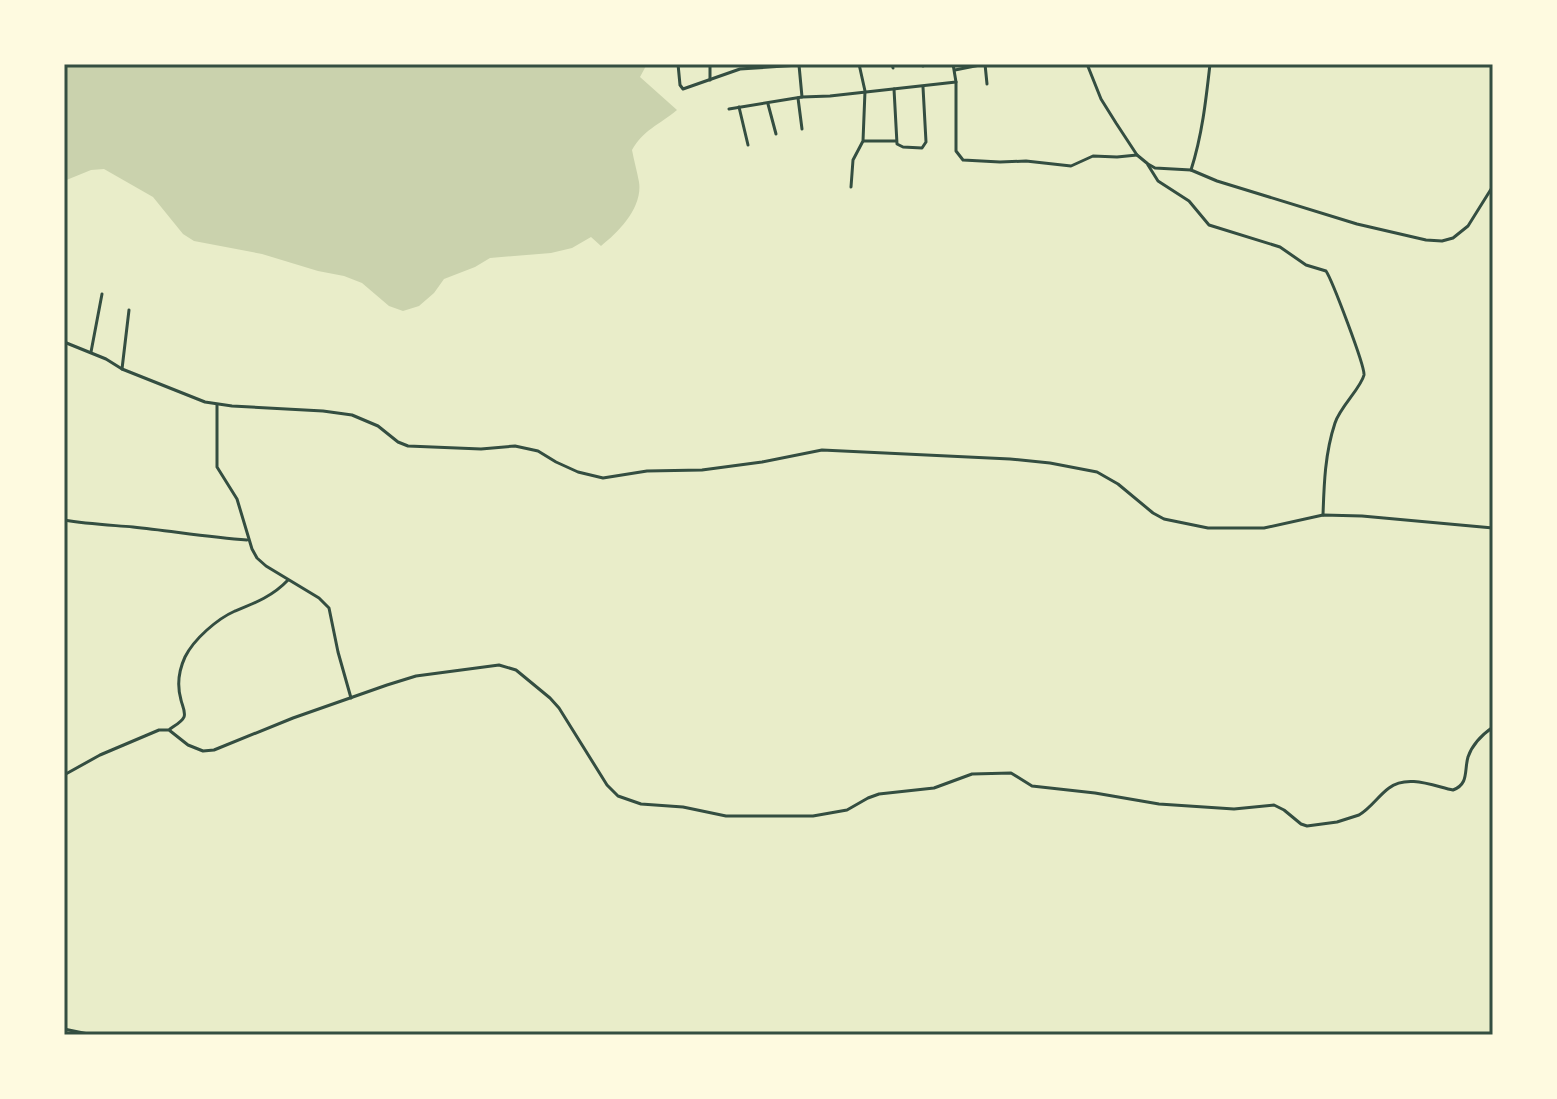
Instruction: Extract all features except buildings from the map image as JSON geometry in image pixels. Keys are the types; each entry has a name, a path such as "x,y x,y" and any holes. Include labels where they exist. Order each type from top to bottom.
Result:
{"street":[{"path":"678,64 683,89 740,66 799,65 802,129"},
{"path":"710,64 710,80"},
{"path":"851,187 853,160 863,141 865,91 859,64"},
{"path":"953,64 956,151 963,160 1026,161 1071,166 1093,156 1137,155"},
{"path":"955,70 985,64 987,84"},
{"path":"1087,64 1106,108 1158,181 1189,201 1209,225 1280,247 1306,265 1326,271 1330,277 1360,354 1364,376 1335,421 1325,465 1323,515"},
{"path":"1191,170 1209,88 1210,64"},
{"path":"729,109 800,97 956,82"},
{"path":"894,89 898,146 922,148 925,145 923,86"},
{"path":"768,104 776,134"},
{"path":"739,107 748,145"},
{"path":"863,141 896,141"},
{"path":"1148,164 1173,170 1191,170 1217,181 1357,224 1426,240 1453,238 1468,226 1493,186"},
{"path":"91,352 102,294"},
{"path":"122,369 129,310"},
{"path":"64,342 205,402 352,415 378,426 398,442 411,447 481,449 515,446 538,451 578,472 603,478 647,471 702,470 822,450 1010,459 1097,472 1118,484 1153,513 1164,519 1195,526 1264,528 1323,515 1493,528"},
{"path":"217,403 217,467 237,499 249,540 261,562 319,598 329,608 351,698"},
{"path":"64,520 249,540"},
{"path":"64,775 133,739 159,730 169,730 183,719 179,677 186,656 200,638 223,618 252,605 288,580"},
{"path":"169,730 188,745 203,751 214,750 293,718 416,676 490,665 511,667 537,686 559,708 607,785 618,796 641,804 683,807 726,816 822,815 847,810 879,794 934,788 972,774 1011,773 1032,786 1159,804 1234,809 1274,805 1301,824 1313,826 1359,815 1387,789 1399,783 1411,781 1458,789 1464,781 1469,754 1480,737 1493,727"},
{"path":"64,1029 93,1035"}],"green space":[{"path":"64,64 647,64 640,77 677,110 646,133 632,150 639,182 637,201 622,226 601,246 591,237 572,248 551,253 490,258 444,279 419,306 403,311 389,306 362,283 344,276 262,254 194,241 183,234 153,197 104,169 91,170 64,181"}]}
